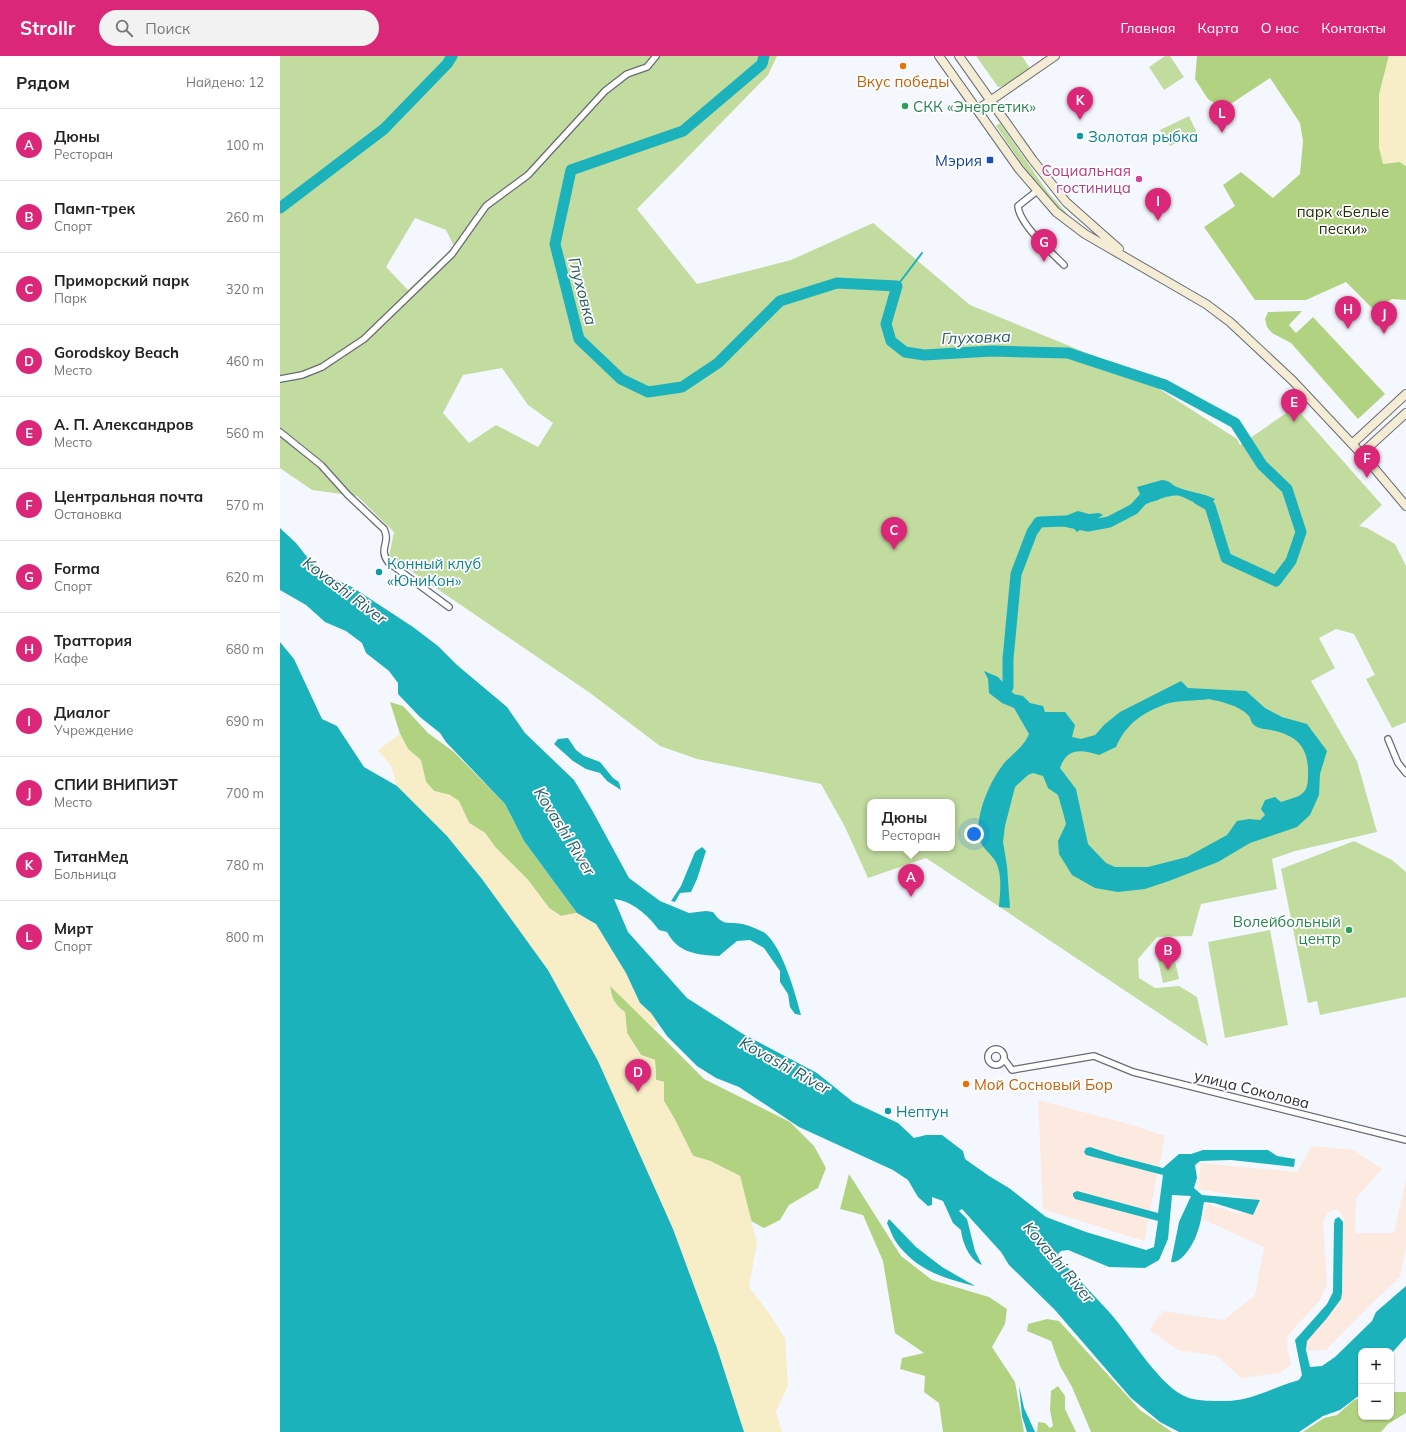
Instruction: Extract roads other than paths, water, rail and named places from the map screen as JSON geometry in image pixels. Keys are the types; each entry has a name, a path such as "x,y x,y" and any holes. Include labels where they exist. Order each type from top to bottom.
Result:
{"main road":[{"path":"939,56 1037,191 1056,212 1085,234 1206,304 1235,326 1293,380 1361,454 1406,506"},
{"path":"959,56 990,101 1066,202 1091,226 1135,263"},
{"path":"977,110 1055,56"},
{"path":"1085,234 1090,231 1091,226"},
{"path":"1352,444 1406,394"},
{"path":"1361,454 1406,413"}],"street":[{"path":"280,379 302,375 322,367 364,339 452,254 486,206 528,176 605,91 627,74 647,67 656,56"},
{"path":"1037,191 1018,206 1020,214 1032,231 1064,265"},
{"path":"280,432 321,465 348,495 384,529 386,541 383,549 383,556 388,562 448,607"},
{"path":"1388,739 1398,763 1406,773"},
{"name":"улица Соколова","path":"1004,1059 1012,1070 1094,1056 1133,1072 1406,1140"}],"water":[{"path":"1162,480 1182,489 1206,495 1215,499 1210,506 1206,506 1180,496 1170,496 1134,509 1144,498 1140,494 1137,487"},
{"path":"1078,511 1089,514 1099,513 1103,515 1077,532 1069,523 1062,526 1053,520 1033,523 1035,518 1060,518"},
{"name":"Kovashi River","path":"280,528 324,574 352,587 413,627 438,646 457,665 507,707 525,733 574,780 629,878 660,901 689,913 706,911 713,912 723,922 751,926 765,933 777,949 788,971 801,1015 795,1014 790,1007 788,994 780,982 780,971 764,948 750,940 737,941 719,956 689,952 682,949 671,939 667,932 659,930 645,914 621,900 614,899 628,932 687,998 743,1034 817,1073 853,1102 898,1123 914,1138 926,1135 942,1135 963,1151 965,1159 1009,1188 1046,1217 1086,1232 1146,1250 1154,1247 1158,1221 1075,1199 1073,1193 1077,1191 1158,1213 1163,1175 1086,1155 1084,1152 1086,1148 1090,1147 1163,1168 1179,1154 1191,1154 1203,1150 1268,1150 1277,1156 1295,1159 1294,1167 1231,1160 1200,1161 1195,1165 1197,1178 1194,1188 1202,1195 1260,1200 1253,1215 1214,1203 1204,1202 1200,1226 1193,1242 1187,1252 1175,1262 1171,1262 1179,1222 1191,1196 1172,1195 1168,1239 1159,1260 1145,1268 1109,1267 1068,1250 1061,1251 1058,1254 1059,1258 1111,1314 1157,1374 1178,1393 1197,1400 1233,1401 1252,1397 1299,1380 1302,1375 1295,1340 1327,1304 1333,1292 1334,1224 1335,1219 1339,1217 1343,1222 1341,1299 1307,1341 1306,1350 1310,1367 1322,1366 1335,1357 1372,1321 1376,1312 1406,1286 1406,1337 1394,1351 1394,1348 1358,1348 1358,1396 1340,1410 1323,1416 1299,1432 1179,1432 1160,1422 1131,1398 1055,1310 1009,1265 1001,1252 962,1209 959,1211 967,1219 975,1251 982,1265 974,1260 970,1255 963,1240 961,1230 953,1223 943,1201 932,1197 932,1205 928,1206 918,1197 908,1180 893,1170 799,1127 739,1087 716,1078 697,1066 667,1036 651,1013 640,1003 626,973 596,924 577,913 524,841 505,804 446,742 440,733 420,717 398,694 398,683 389,671 366,653 362,643 346,631 325,622 306,605 280,590"},
{"path":"280,642 294,659 322,719 337,726 364,767 397,786 447,836 482,879 548,970 598,1061 673,1229 717,1348 744,1432 280,1432"},
{"path":"984,671 998,677 1014,694 1023,696 1030,703 1043,706 1045,712 1065,712 1075,725 1072,737 1081,739 1095,735 1105,724 1120,712 1181,681 1188,688 1246,691 1265,708 1282,717 1307,724 1327,751 1320,774 1319,795 1310,815 1297,827 1250,843 1218,862 1169,881 1145,889 1118,892 1095,888 1072,875 1059,854 1058,841 1066,824 1058,795 1048,788 1043,776 1033,773 1028,775 1015,787 1005,826 1003,842 1007,866 1010,908 999,907 999,870 994,859 980,840 978,828 979,818 985,797 1000,768 1022,746 1029,734 1014,708 1002,703 989,693 988,679","holes":["1209,699 1230,704 1248,715 1252,723 1256,726 1281,733 1295,740 1300,745 1307,758 1308,783 1304,792 1297,797 1281,802 1275,797 1265,800 1261,809 1265,815 1260,820 1249,819 1237,821 1227,835 1187,857 1148,867 1115,867 1106,863 1088,844 1076,789 1060,768 1063,761 1066,757 1075,752 1080,751 1099,755 1116,747 1125,732 1136,720 1157,707 1176,702"]},
{"path":"568,738 576,750 584,756 600,762 613,778 619,782 621,790 607,781 600,773 586,769 573,761 554,744 558,739"},
{"path":"702,847 706,851 691,892 680,893 675,902 671,901 681,886 695,852"},
{"path":"889,1219 916,1247 942,1267 975,1286 952,1280 931,1272 912,1260 895,1240 887,1223"},
{"path":"1019,1386 1024,1408 1035,1432 1027,1432 1022,1416"}],"waterway":[{"name":"Глуховка","path":"280,208 384,129 447,64 452,56"},
{"name":"Глуховка","path":"764,56 762,64 683,131 571,170 555,244 579,339 621,379 648,392 682,387 718,363 780,301 837,283 897,286 886,324 891,341 905,352 924,355 992,351 1068,353 1165,385 1235,423 1262,465 1287,489 1301,532 1291,561 1276,581 1226,558 1210,506 1198,499"},
{"path":"897,286 922,253"},
{"name":"Глуховка","path":"1008,687 1008,659 1016,574 1032,532 1039,522 1064,521 1088,526 1109,522 1134,509 1144,498 1156,495"}],"place":[{"name":"Вкус победы","path":"903,66"},
{"name":"СКК «Энергетик»","path":"905,106"},
{"name":"ТитанМед","path":"1080,120"},
{"name":"Мирт","path":"1222,133"},
{"name":"Золотая рыбка","path":"1080,136"},
{"name":"Мэрия","path":"990,160"},
{"name":"Социальная гостиница","path":"1139,179"},
{"name":"Диалог","path":"1158,221"},
{"name":"Forma","path":"1044,262"},
{"name":"Траттория","path":"1348,329"},
{"name":"СПИИ ВНИПИЭТ","path":"1384,334"},
{"name":"А. П. Александров","path":"1294,422"},
{"name":"Центральная почта","path":"1367,478"},
{"name":"Приморский парк","path":"894,550"},
{"name":"Конный клуб «ЮниКон»","path":"379,572"},
{"name":"Дюны","path":"911,897"},
{"name":"Волейбольный центр","path":"1349,930"},
{"name":"Памп-трек","path":"1168,970"},
{"name":"Мой Сосновый Бор","path":"966,1084"},
{"name":"Gorodskoy Beach","path":"638,1092"},
{"name":"Нептун","path":"888,1111"}],"park label":[{"name":"парк «Белые пески»","path":"1343,220"}]}
